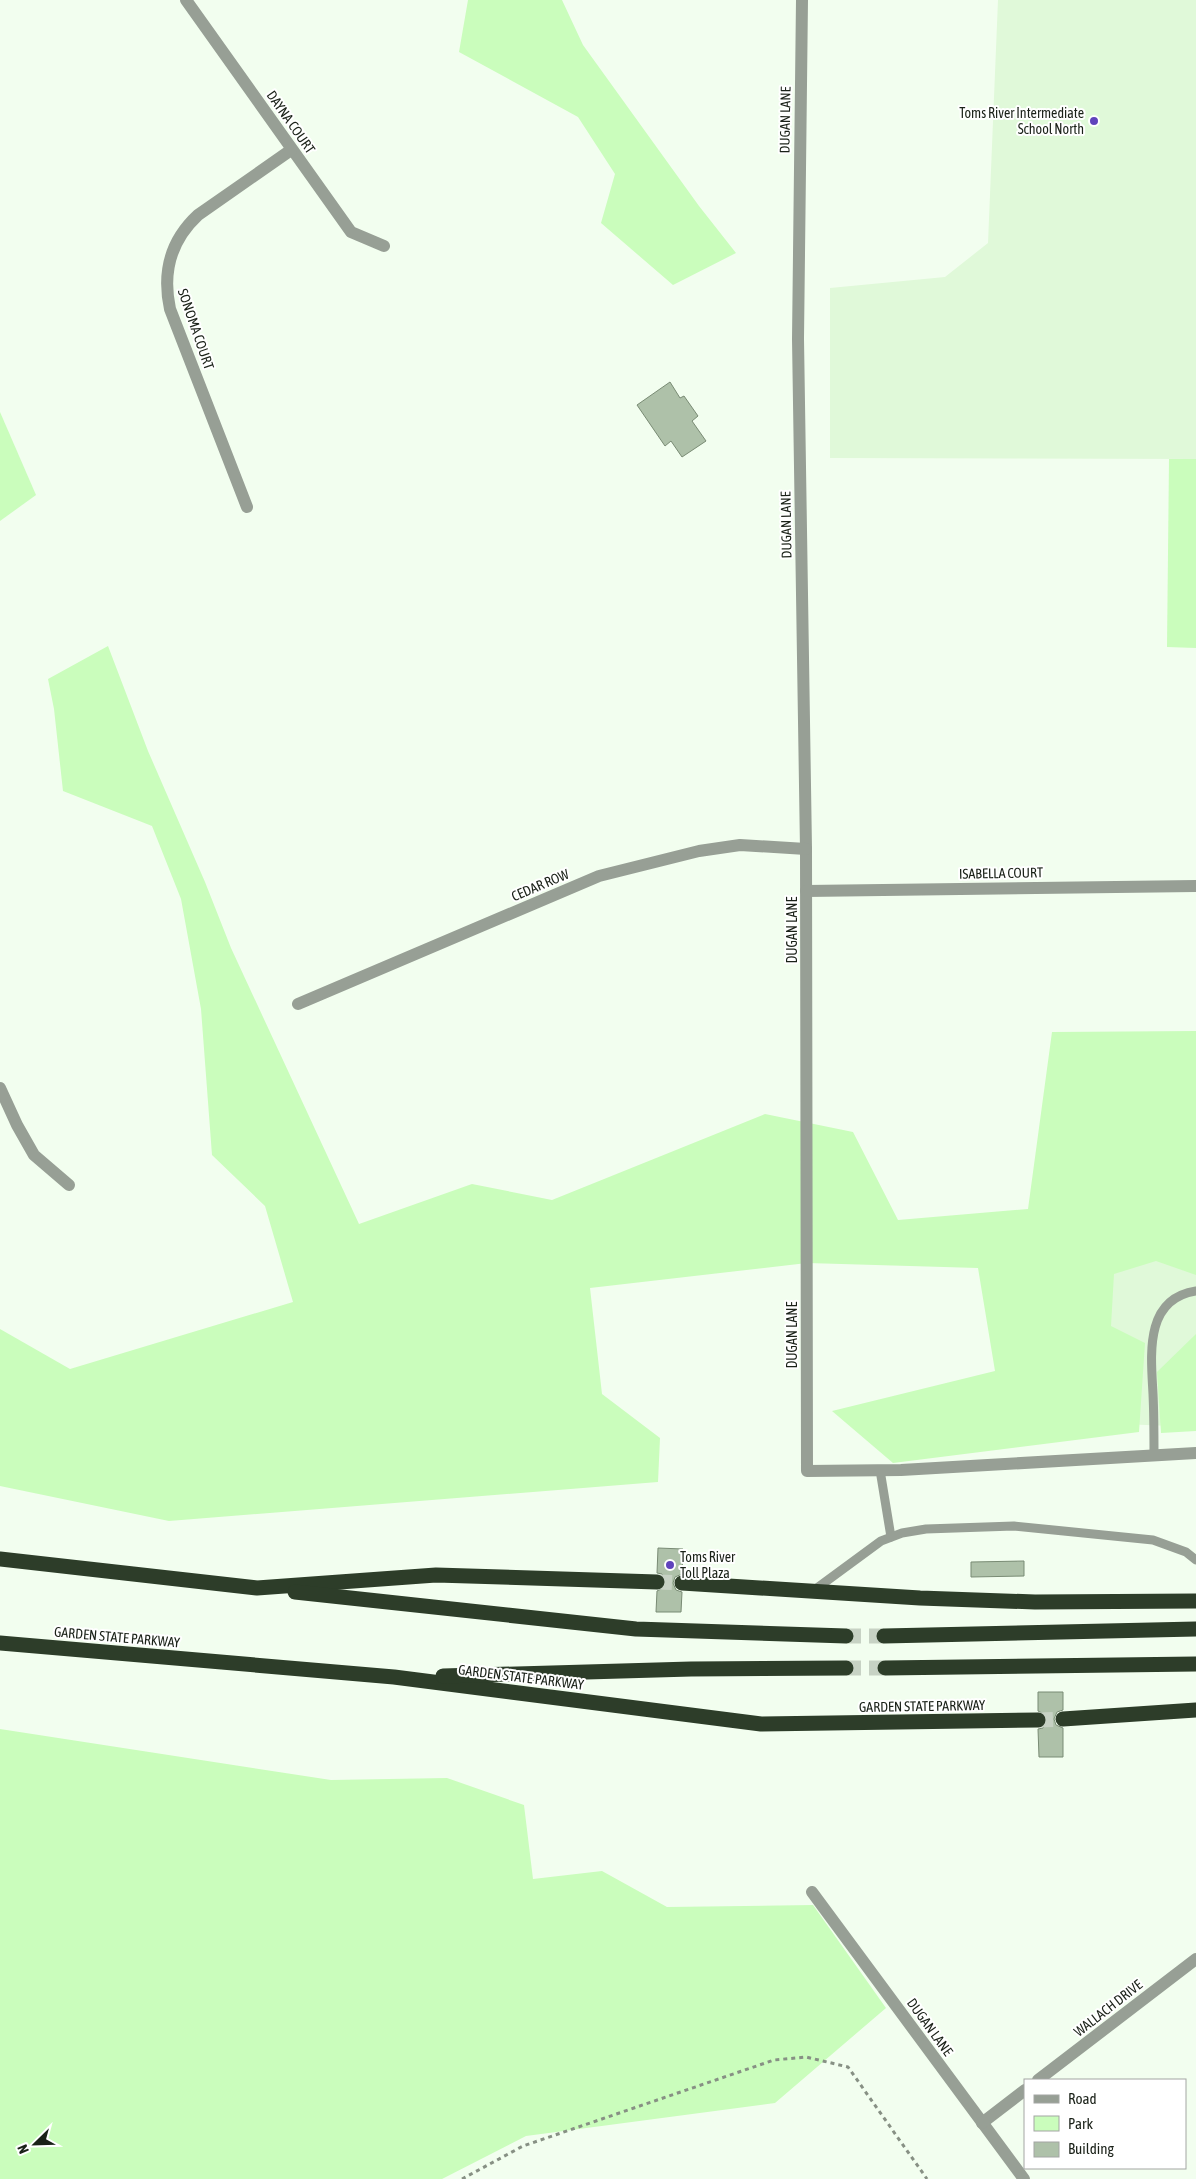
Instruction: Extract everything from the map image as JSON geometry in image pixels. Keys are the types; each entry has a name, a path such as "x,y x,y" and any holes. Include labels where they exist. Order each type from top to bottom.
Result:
{"highway":[{"path":"0,1559 636,1629 846,1636"},
{"path":"257,1588 436,1575 657,1582"},
{"path":"682,1583 1036,1602 1196,1602"},
{"path":"884,1636 1196,1629"},
{"name":"GARDEN STATE PARKWAY","path":"0,1643 394,1678 762,1724 1038,1720"},
{"path":"884,1668 1196,1664"},
{"path":"394,1678 691,1669 846,1668"},
{"path":"1063,1719 1196,1710"}],"street":[{"name":"DAYNA COURT","path":"186,0 351,232 384,246"},
{"name":"DUGAN LANE","path":"802,0 798,339 806,850 807,1471 880,1470 1196,1453"},
{"name":"SONOMA COURT","path":"247,507 170,309 166,289 167,268 174,246 185,227 198,215 292,150"},
{"name":"CEDAR ROW","path":"298,1004 599,876 698,850 740,845 806,850"},
{"name":"ISABELLA COURT","path":"806,891 1196,886"},
{"path":"0,1088 34,1155 69,1185"},
{"name":"DUGAN LANE","path":"812,1892 1024,2179"},
{"name":"WALLACH DRIVE","path":"1039,2079 1196,1959"},
{"path":"982,2123 1024,2091"}],"lane":[{"path":"1154,1456 1152,1334 1157,1320 1171,1300 1182,1293 1196,1291"},
{"path":"880,1470 891,1537"},
{"path":"813,1591 881,1541 926,1529 1014,1526 1153,1540 1186,1552 1196,1560"}],"path":[{"path":"462,2179 523,2146 774,2060 806,2057 848,2067 927,2179"}],"shaded area":[{"name":"Toms River Intermediate School North","path":"998,0 1196,0 1196,459 830,458 830,288 945,277 988,243"},
{"path":"1196,1077 1196,1427 1071,1422 1081,1084"}],"green space":[{"path":"468,0 562,0 583,45 699,206 736,253 673,285 601,223 615,174 578,117 459,52"},
{"path":"0,412 36,495 0,521"},
{"path":"1169,459 1196,459 1196,648 1167,647"},
{"path":"108,646 148,751 205,882 231,948 359,1224 472,1184 552,1200 765,1114 853,1132 898,1220 1028,1209 1052,1032 1196,1031 1196,1275 1156,1261 1114,1274 1111,1326 1145,1343 1139,1432 893,1463 832,1411 995,1371 978,1268 807,1263 590,1288 602,1394 660,1438 658,1482 169,1521 0,1486 0,1329 70,1369 293,1302 265,1206 212,1155 201,1009 181,899 152,826 63,791 54,709 48,679"},
{"path":"1196,1334 1196,1431 1161,1433 1157,1372"},
{"path":"0,1729 331,1780 447,1778 524,1805 533,1879 602,1871 667,1907 813,1905 886,2008 775,2103 526,2136 442,2179 0,2179"}],"building":[{"path":"670,382 680,398 684,396 698,416 692,421 706,441 682,457 671,441 665,446 637,405"},
{"name":"Toms River Toll Plaza","path":"658,1548 683,1549 682,1574 675,1577 673,1583 676,1590 682,1592 681,1612 656,1612 657,1591 665,1587 666,1582 662,1574 657,1573"},
{"path":"1024,1561 1024,1576 971,1577 971,1562"},
{"path":"1038,1692 1063,1692 1063,1710 1057,1712 1054,1719 1056,1725 1063,1728 1063,1757 1039,1757 1038,1729 1043,1728 1047,1720 1046,1715 1038,1711"}],"tunnel":[{"path":"657,1582 682,1583"},
{"path":"846,1636 884,1636"},
{"path":"846,1668 885,1668"},
{"path":"1038,1720 1063,1719"}],"place":[{"name":"Toms River Intermediate School North","path":"1094,121"},
{"name":"Toms River Toll Plaza","path":"670,1565"}]}
